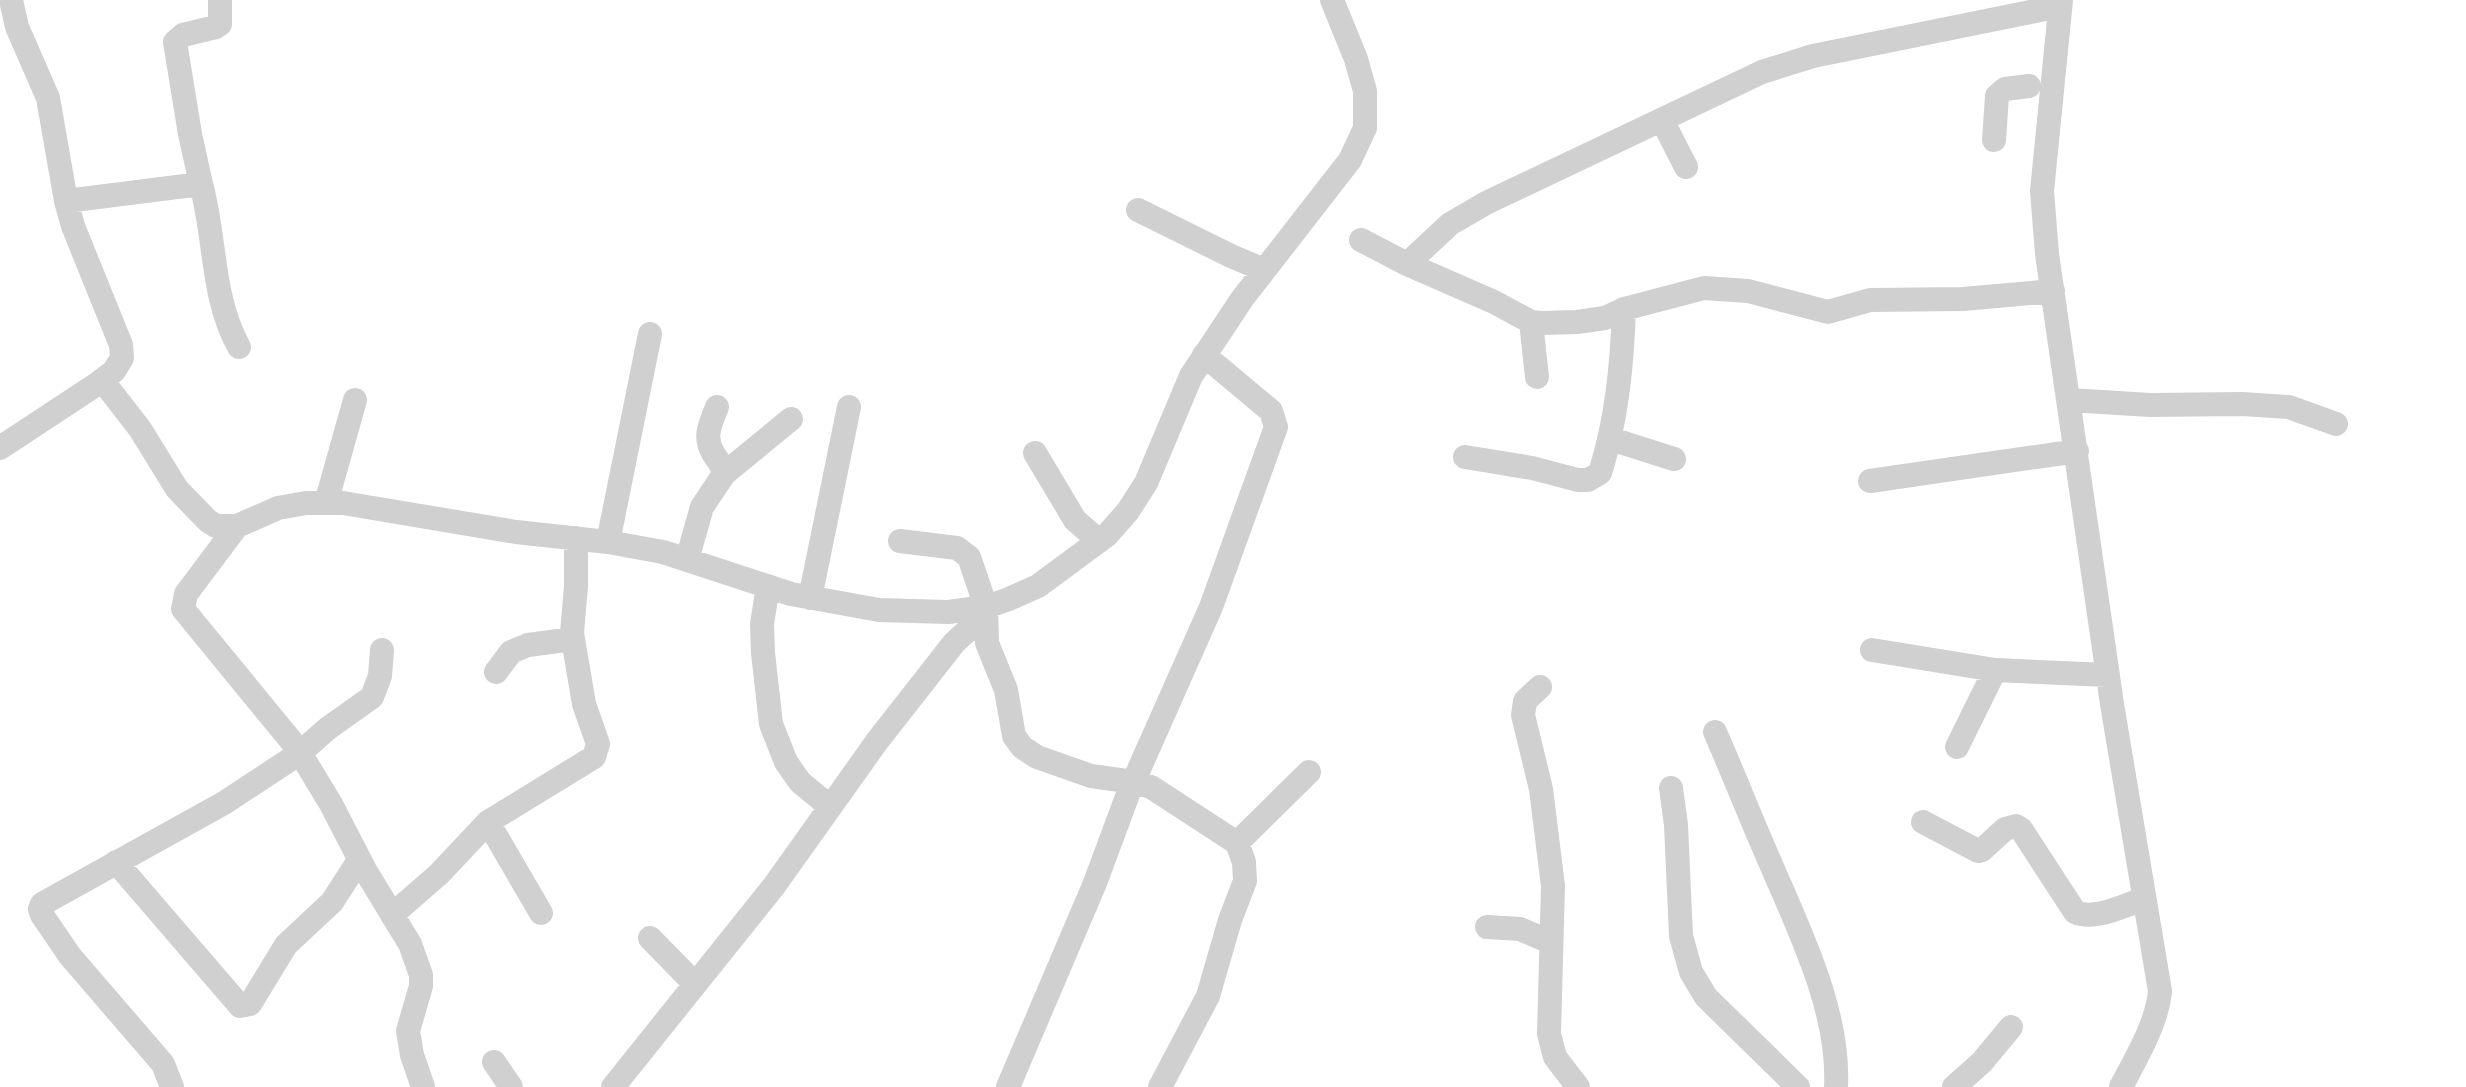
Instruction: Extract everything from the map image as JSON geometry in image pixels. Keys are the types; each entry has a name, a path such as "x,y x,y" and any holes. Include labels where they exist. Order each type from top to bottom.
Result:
{"street":[{"path":"0,448 102,380 114,371 122,358 121,345 73,226 66,201 48,98 17,27 11,0"},
{"path":"220,0 220,24 216,27 183,35 175,42 220,298 233,337 239,347"},
{"path":"613,1087 774,886 829,806 954,643 1009,599 1038,586 1099,541 1128,512 1146,483 1191,376 1242,299 1350,160 1365,128 1365,90 1356,59 1332,0"},
{"path":"1407,264 1450,224 1486,203 1762,72 1814,56 2061,3 2040,84 2042,191 2047,254 2077,450 2108,675 2160,991 2159,1004 2121,1087"},
{"path":"1994,140 1997,96 2005,89 2040,84"},
{"path":"1662,120 1686,167"},
{"path":"66,201 201,184"},
{"path":"1138,210 1231,256 1264,270"},
{"path":"1361,240 1407,264 1494,302 1531,322 1577,322 1604,318 1624,309 1704,288 1748,291 1828,312 1870,300 1963,299 2053,291"},
{"path":"1465,457 1532,468 1578,480 1588,480 1600,473 1611,439 1622,363 1624,309"},
{"path":"1531,322 1537,377"},
{"path":"608,542 650,334"},
{"path":"1008,1087 1095,883 1134,782 1211,607 1276,427 1275,418 1270,411 1204,356"},
{"path":"102,380 140,429 177,489 208,521 216,526 237,526 278,508 306,503 343,503 516,532 608,542 663,552 810,598 879,610 948,612 986,616"},
{"path":"326,503 355,400"},
{"path":"2069,400 2150,405 2242,404 2289,407 2336,424"},
{"path":"717,407 707,433 707,440 723,467 724,474"},
{"path":"810,598 849,407"},
{"path":"687,560 702,507 724,474 791,419"},
{"path":"1611,439 1674,459"},
{"path":"1870,481 2077,450"},
{"path":"1036,453 1075,520 1099,541"},
{"path":"237,526 186,594 183,609 300,753 331,804 359,860 410,944 421,976 421,986 408,1031 412,1055 423,1087"},
{"path":"392,915 439,874 488,822 594,757 597,753 598,744 584,704 573,639 576,538"},
{"path":"900,541 957,548 964,551 969,557 986,616 987,643 1006,690 1014,736 1022,748 1037,757 1091,776 1134,782 1152,787 1237,843 1244,862 1245,881 1230,920 1208,996 1160,1087"},
{"path":"768,586 762,624 763,653 771,724 786,762 800,782 829,806"},
{"path":"496,672 507,656 525,646 573,639"},
{"path":"172,1087 163,1064 70,956 42,915 40,909 42,904 224,803 300,753 327,729 372,697 380,676 382,650"},
{"path":"1872,650 1995,670 2108,675"},
{"path":"1957,747 1995,670"},
{"path":"1540,687 1525,701 1523,715 1541,789 1551,863 1554,904 1550,942 1549,1034 1554,1057 1578,1087"},
{"path":"1715,732 1816,972 1834,1046 1837,1068 1836,1087"},
{"path":"1237,843 1309,772"},
{"path":"1671,788 1676,825 1681,936 1691,972 1706,997 1798,1087"},
{"path":"488,822 542,914"},
{"path":"1924,822 1978,851 1982,850 2005,829 2016,826 2020,829 2075,912 2081,915 2097,914 2144,898"},
{"path":"116,862 240,1006 245,1006 250,1004 286,945 332,902 359,860"},
{"path":"1487,927 1520,929 1550,942"},
{"path":"650,938 695,984"},
{"path":"1954,1087 1982,1062 2011,1027"},
{"path":"494,1062 511,1087"}]}
